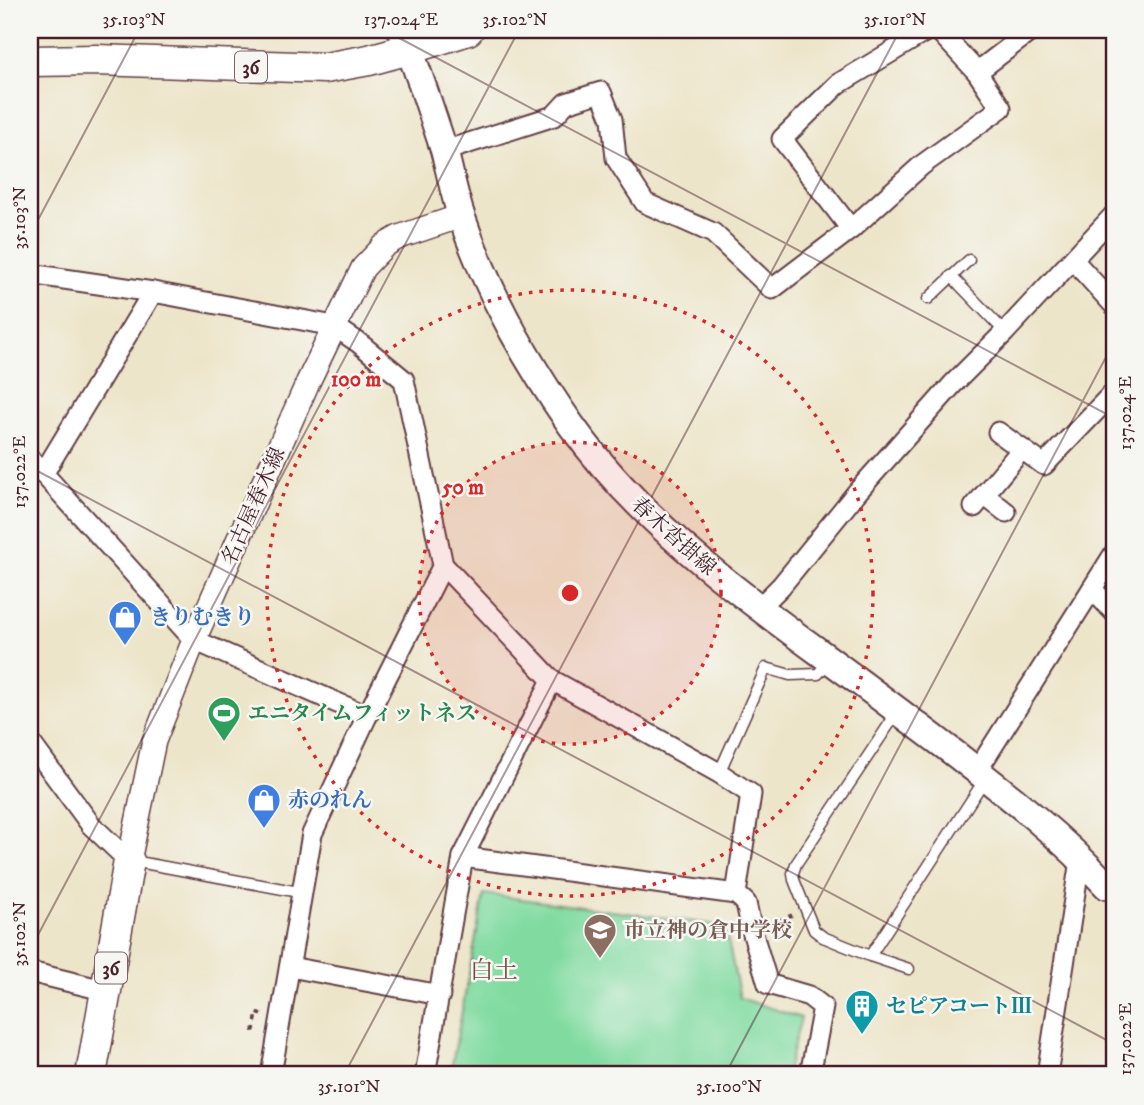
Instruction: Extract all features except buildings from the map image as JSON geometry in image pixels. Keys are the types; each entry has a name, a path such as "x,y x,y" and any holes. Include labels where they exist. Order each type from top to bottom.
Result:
{"main road":[{"name":"36","path":"30,61 325,68 369,60 403,39 468,30"},
{"name":"春木沓掛線","path":"403,39 422,84 444,151 461,216 485,275 530,362 571,425 616,482 702,563 982,774 1080,860 1112,883"},
{"name":"36","path":"91,1075 129,861"}],"street":[{"path":"851,229 782,139 838,84 928,30"},
{"path":"444,151 554,116 566,103 601,92 612,119 616,158 645,203 713,233 772,289 851,229 922,164 1001,108 977,72 939,30"},
{"path":"977,72 1032,30"},
{"path":"759,608 781,586 858,491 953,384 1074,261 1114,215"},
{"name":"名古屋春木線","path":"129,861 154,741 194,640 308,382 363,268 384,245 399,237 461,216"},
{"path":"1074,261 1114,305"},
{"path":"30,274 153,292 334,326 404,380 443,565 552,680 719,773 751,794 736,894"},
{"path":"153,292 36,466 194,640 371,717"},
{"path":"998,432 1044,465 1114,392"},
{"path":"1006,512 979,501 1022,449"},
{"path":"982,774 1114,554"},
{"path":"271,1075 290,967 307,893 312,834 443,565"},
{"path":"1092,589 1114,612"},
{"path":"425,1075 463,857 552,680"},
{"path":"30,742 91,825 129,861"},
{"path":"463,857 736,894 746,903 768,984 809,996 823,1007 810,1075"},
{"path":"1047,1075 1080,860"},
{"path":"290,967 440,995"},
{"path":"30,972 107,991"}],"lane":[{"path":"928,299 970,260"},
{"path":"951,276 1006,332"},
{"path":"719,773 765,668 790,676 818,674 830,660"},
{"path":"898,710 796,864 793,873 814,930 823,937 909,969"},
{"path":"870,956 982,774"},
{"path":"129,861 307,893"}],"path":[{"path":"752,931 806,910"}],"green space":[{"name":"市立神の倉中学校","path":"484,894 725,926 740,998 801,1018 786,1075 450,1075"}],"place":[{"name":"きりむきり","path":"125,647"},
{"name":"エニタイムフィットネス","path":"224,743"},
{"name":"赤のれん","path":"264,830"},
{"name":"市立神の倉中学校","path":"600,960"},
{"name":"セピアコートⅢ","path":"862,1036"}],"district":[{"name":"白土","path":"494,970"}]}
